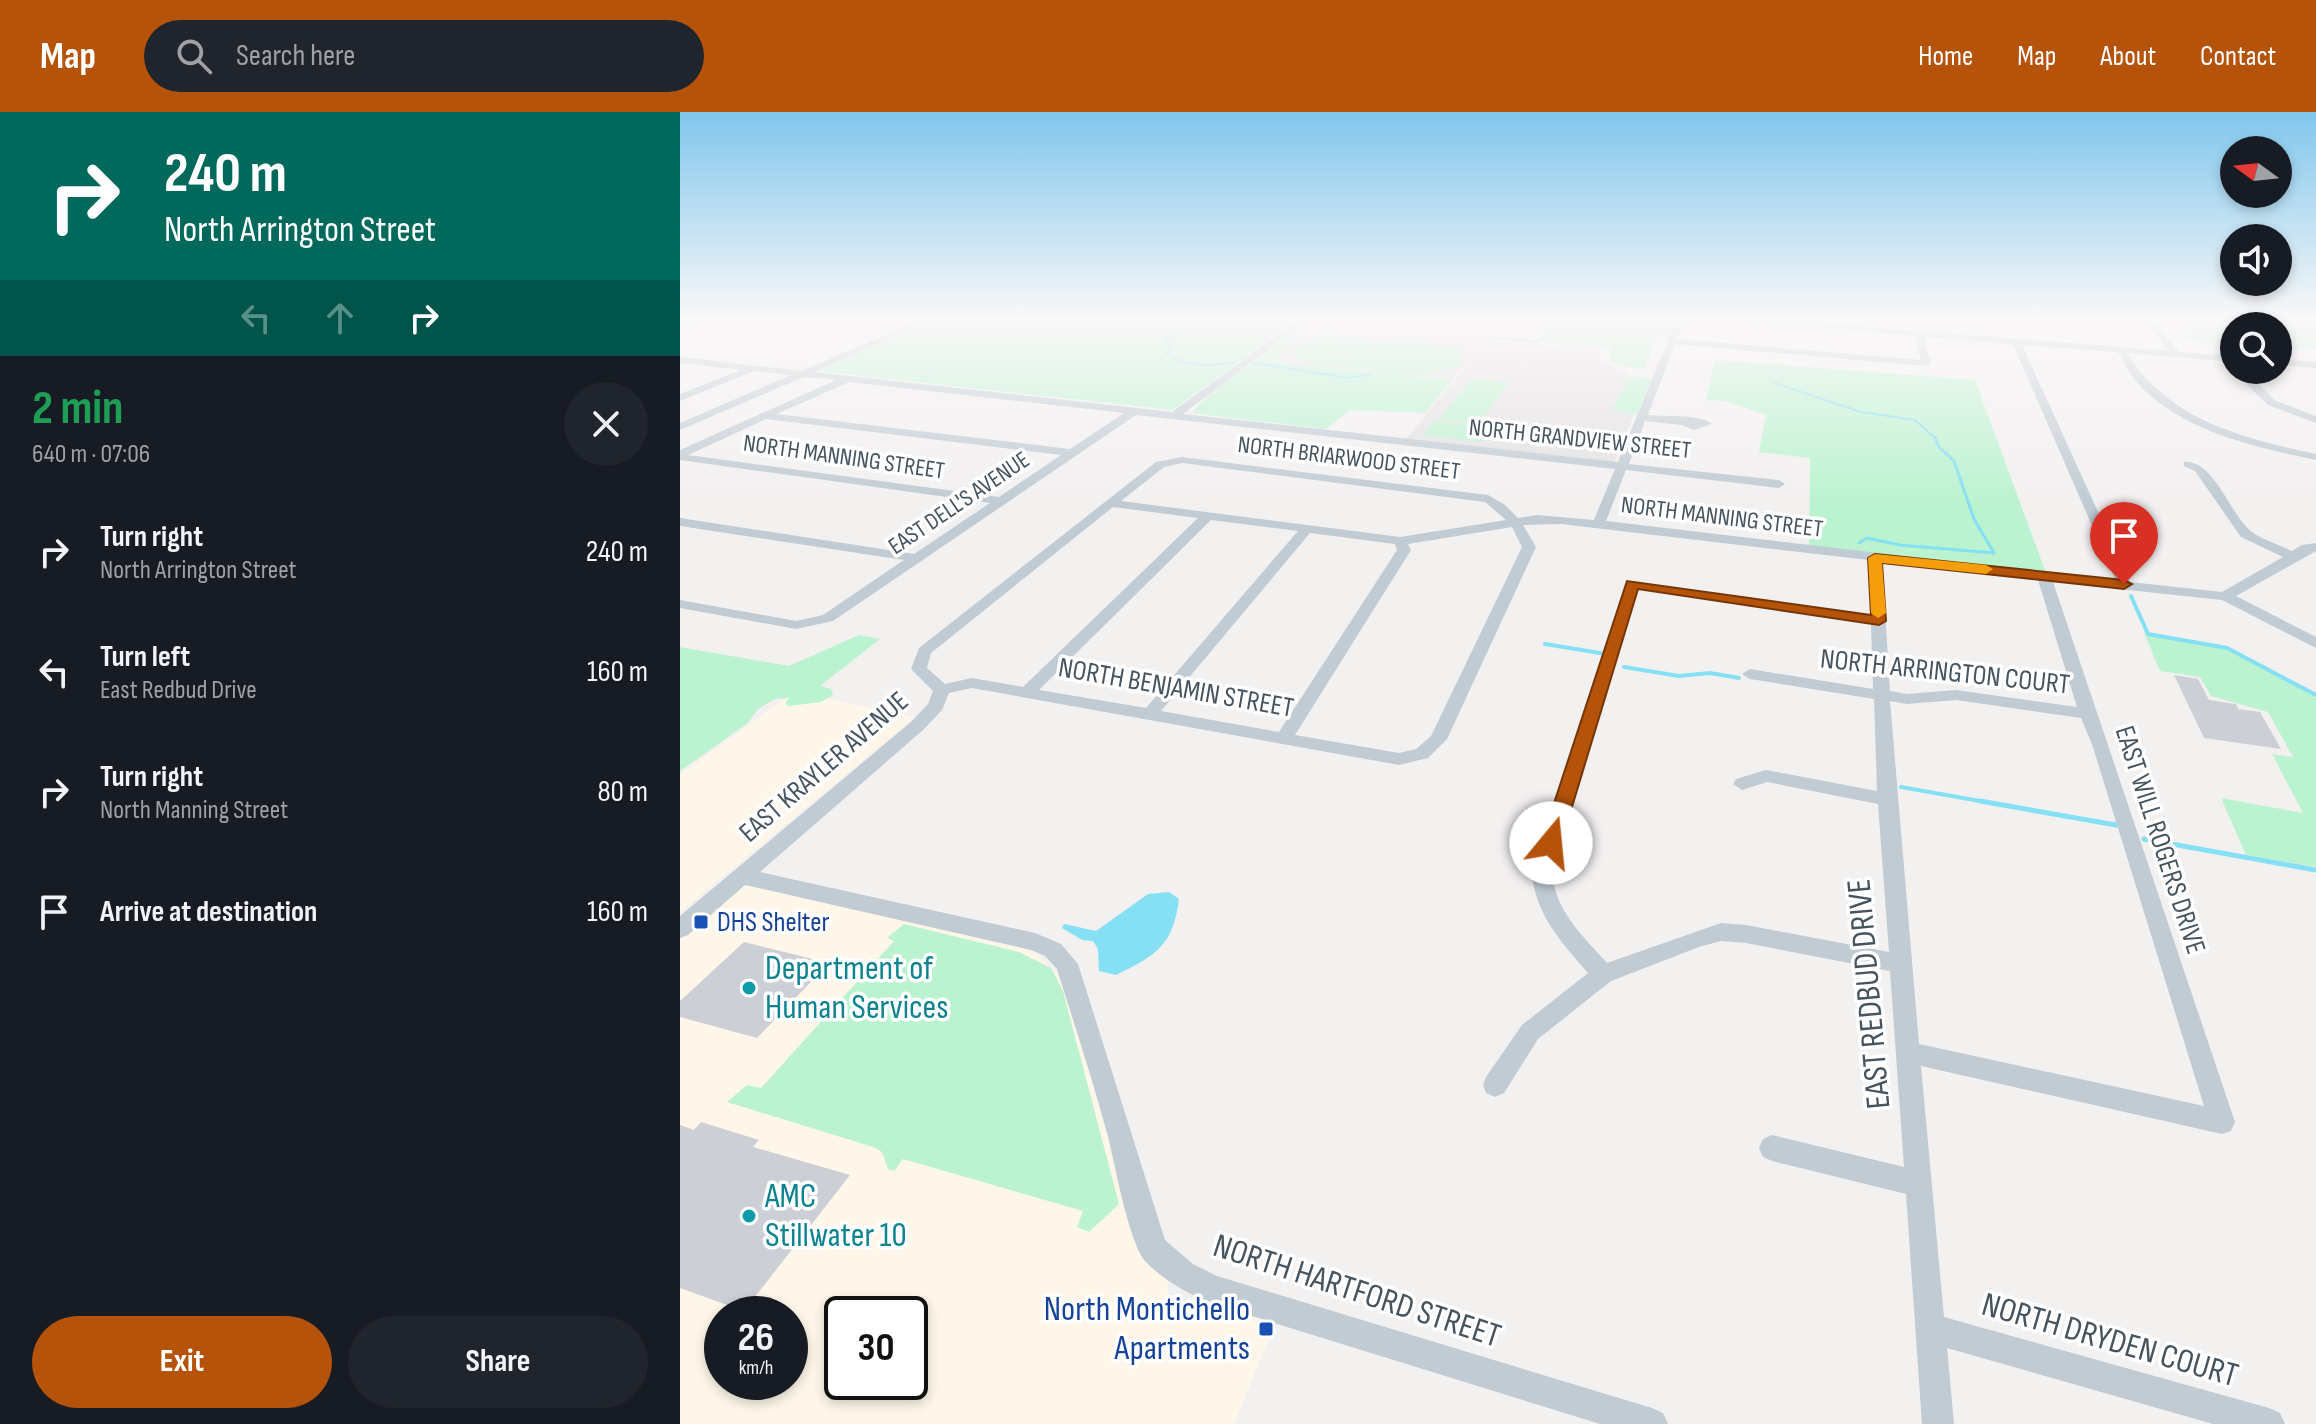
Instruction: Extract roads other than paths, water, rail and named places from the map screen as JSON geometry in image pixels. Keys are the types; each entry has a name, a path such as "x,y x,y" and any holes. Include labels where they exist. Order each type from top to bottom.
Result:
{"street":[{"path":"680,398 726,379"},
{"path":"680,427 791,379"},
{"path":"680,456 847,379"},
{"name":"NORTH GRANDVIEW STREET","path":"849,379 1779,484"},
{"path":"1175,415 1223,379"},
{"path":"1599,524 1656,379"},
{"path":"2033,379 2124,584"},
{"path":"2140,379 2162,401 2183,413 2232,434 2316,457"},
{"path":"2252,384 2272,403 2316,420"},
{"name":"EAST DELL'S AVENUE","path":"680,604 805,624 836,614 1134,411"},
{"path":"766,416 1072,453"},
{"path":"1640,417 1685,422"},
{"name":"NORTH MANNING STREET","path":"680,456 1002,501"},
{"name":"NORTH BRIARWOOD STREET","path":"1168,462 1182,460 1475,496 1500,505 1514,524"},
{"name":"EAST KRAYLER AVENUE","path":"680,929 917,726 936,706 942,690 919,669 924,651 1155,468 1168,462"},
{"path":"2188,464 2199,469 2246,534 2292,556"},
{"name":"NORTH MANNING STREET","path":"1111,503 1400,541 1537,519 1599,524 1875,558 2124,584 2194,595 2225,596"},
{"path":"1027,692 1208,516"},
{"path":"680,522 917,558"},
{"name":"NORTH BENJAMIN STREET","path":"942,690 972,683 1399,759 1422,754 1438,739 1529,547 1525,535 1514,524"},
{"path":"1150,714 1307,529"},
{"path":"1285,737 1404,550 1400,541"},
{"path":"2225,596 2292,556 2316,547"},
{"name":"EAST REDBUD DRIVE","path":"1875,558 1887,799 1938,1424"},
{"name":"EAST WILL ROGERS DRIVE","path":"1907,1052 2222,1122 2044,576"},
{"path":"1603,974 1548,903 1541,889 1542,872 1632,584 1879,621"},
{"path":"2225,596 2316,643"},
{"name":"NORTH ARRINGTON COURT","path":"1750,674 1907,699 1956,695 2087,714"},
{"path":"1742,784 1766,776 1887,799"},
{"name":"NORTH HARTFORD STREET","path":"741,876 1035,942 1053,950 1067,964 1085,1016 1136,1200 1154,1250 1183,1274 1213,1289 1652,1424"},
{"path":"1495,1085 1530,1032 1603,974 1721,932 1783,940 1900,964"},
{"path":"1772,1148 1918,1184"},
{"name":"NORTH DRYDEN COURT","path":"1931,1328 2269,1424"}],"water":[{"path":"1169,892 1179,899 1167,938 1152,954 1116,975 1099,971 1098,949 1093,941 1082,940 1062,928 1064,924 1096,931 1148,894"}],"waterway":[{"path":"1775,383 1861,412 1915,420 1936,439"},
{"path":"1859,543 1867,538 1900,545 1994,553 1974,519 1954,461 1939,447 1936,439"},
{"path":"2131,596 2148,634 2227,648 2316,695"},
{"path":"1545,644 1606,654"},
{"path":"1624,667 1679,676 1710,673 1739,678"},
{"path":"1901,787 1991,803"},
{"path":"1980,801 2116,825"},
{"path":"2144,839 2316,870"}],"place":[{"name":"DHS Shelter","path":"701,922"},
{"name":"Department of Human Services","path":"749,988"},
{"name":"AMC Stillwater 10","path":"749,1216"},
{"name":"North Montichello Apartments","path":"1266,1329"}]}
